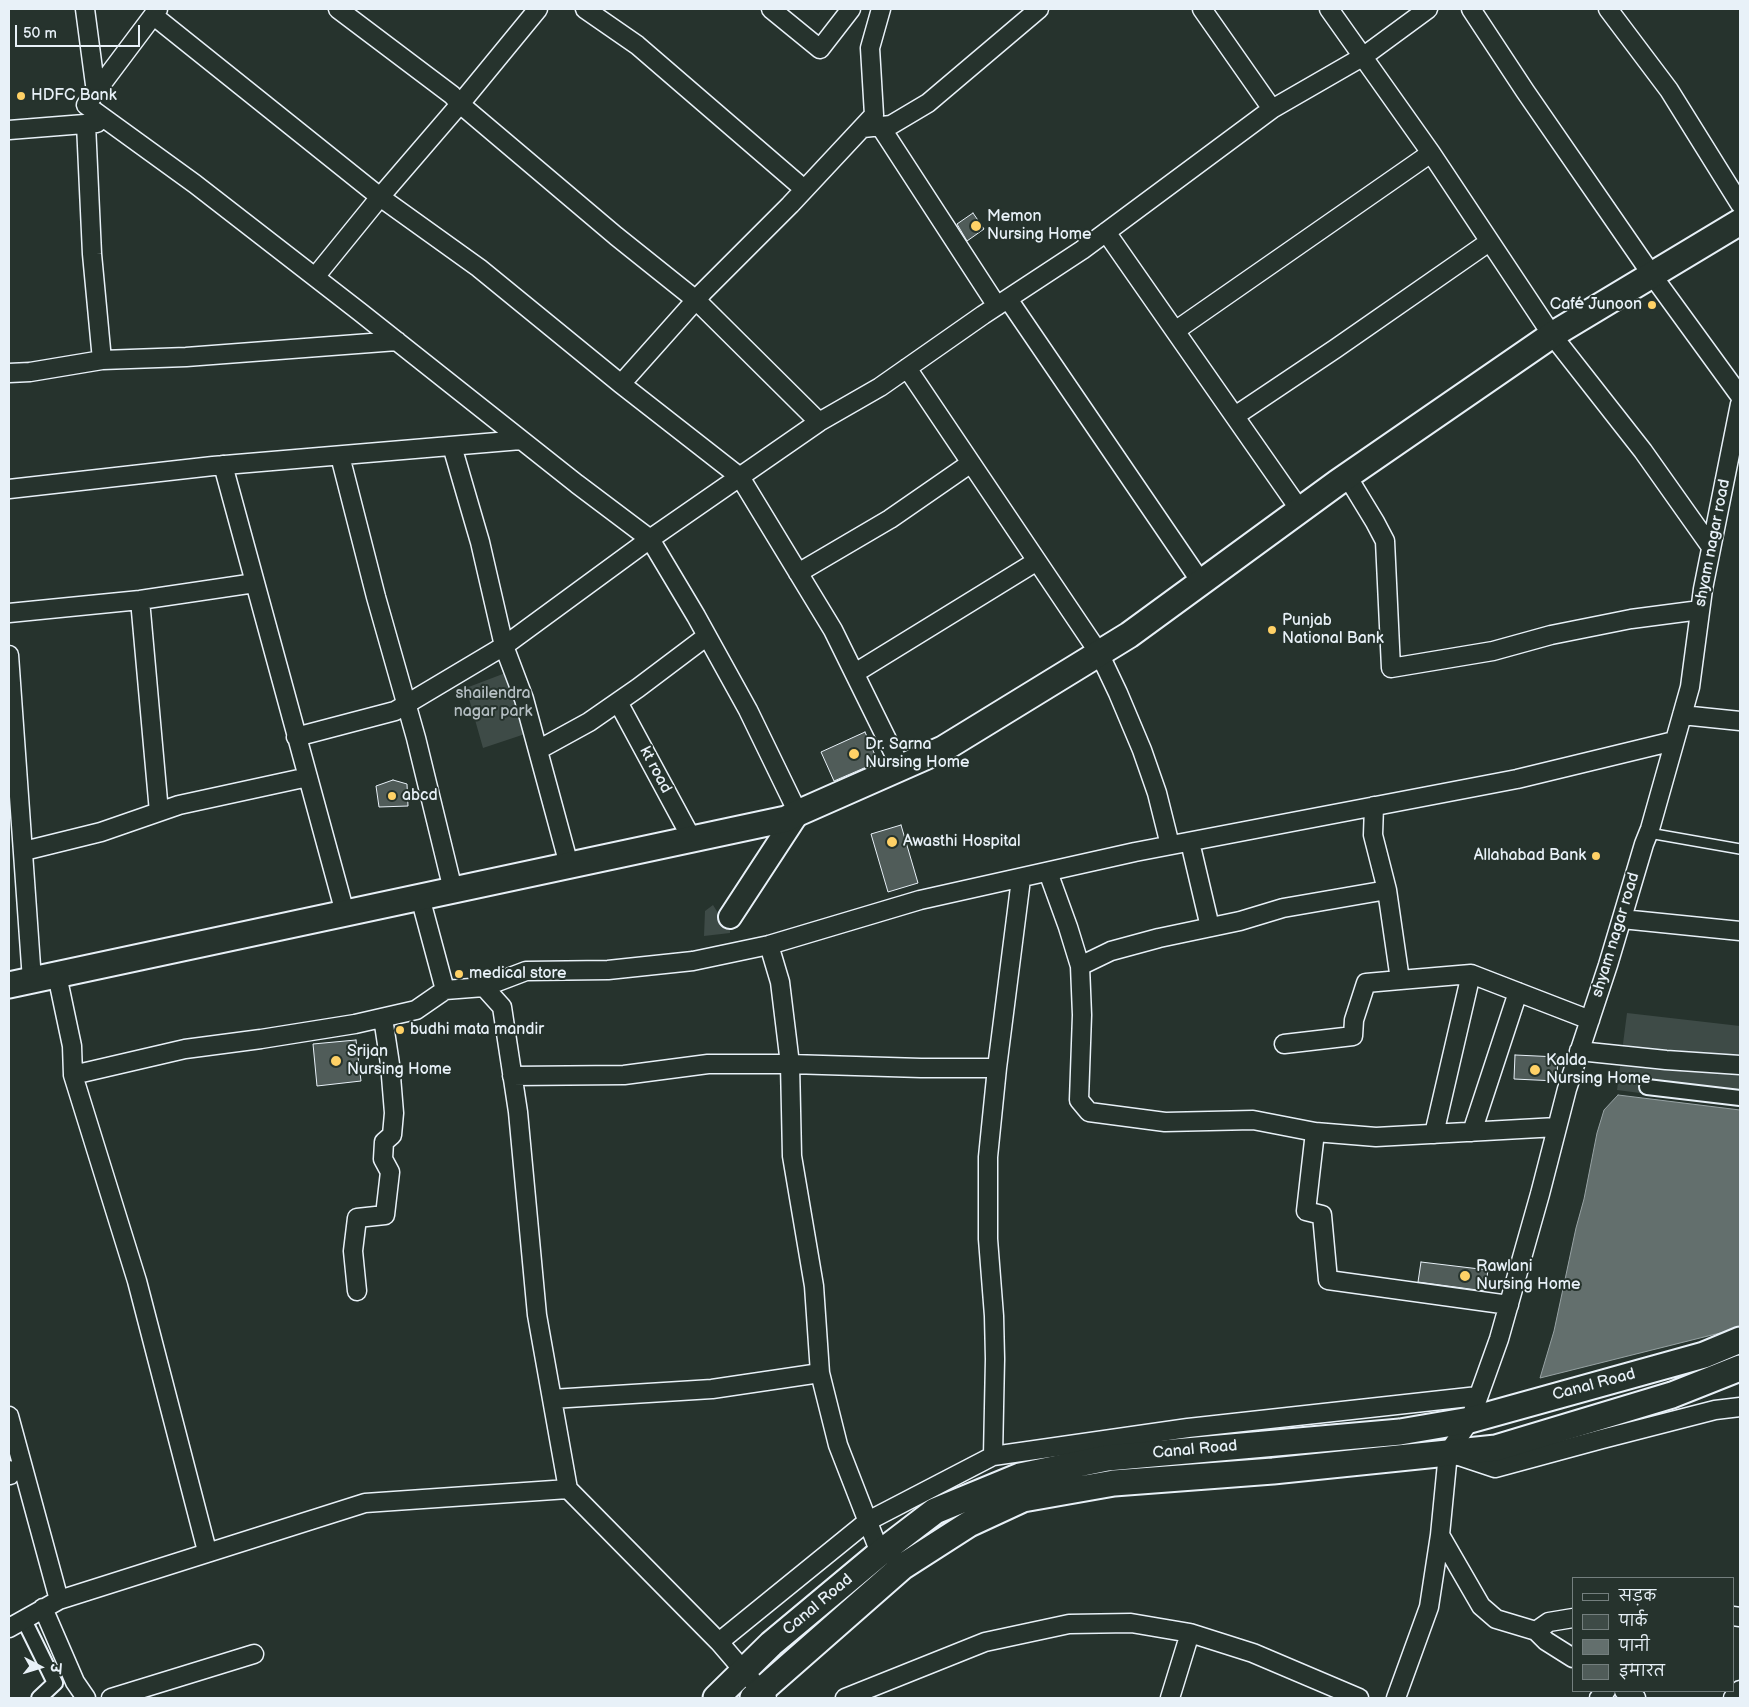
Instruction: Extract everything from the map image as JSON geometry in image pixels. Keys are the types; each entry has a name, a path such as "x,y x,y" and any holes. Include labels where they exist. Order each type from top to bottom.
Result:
{"main road":[{"path":"21,983 786,819 943,749 1129,635 1347,476 1552,335 1740,222"},
{"name":"Canal Road","path":"716,1698 771,1644 880,1553 934,1511 1020,1476 1107,1458 1400,1432 1470,1420 1704,1355 1740,1340"},
{"name":"Canal Road","path":"760,1696 902,1567 969,1524 1023,1499 1114,1483 1273,1471 1496,1448 1672,1395 1740,1368"}],"street":[{"path":"85,9 96,92"},
{"path":"338,9 452,95 460,104 616,236 696,300 819,422"},
{"path":"315,276 538,9"},
{"path":"585,9 637,45 804,189"},
{"path":"771,9 820,49 851,9"},
{"path":"881,9 870,48 874,116 872,127 1003,302 1201,582"},
{"path":"621,384 696,300 804,189 872,127 891,125 928,103 1038,9"},
{"path":"1202,9 1272,109"},
{"path":"1329,9 1431,153 1552,335 1643,451 1712,547"},
{"path":"296,737 395,711 504,646 650,539 819,422 880,387 1106,232 1272,109 1364,56 1428,9"},
{"path":"1471,9 1524,91 1652,275 1740,396"},
{"path":"1608,9 1669,90 1740,204"},
{"path":"730,917 798,813 748,710 650,539 521,440 315,276 86,105 156,12 380,197 479,268 621,384 740,477 833,630 901,768"},
{"path":"9,130 110,122"},
{"path":"86,124 92,254 102,360"},
{"path":"1175,332 1431,153"},
{"path":"1106,232 1300,510"},
{"path":"1234,416 1489,242"},
{"path":"9,373 30,372 102,360 186,357 397,341"},
{"path":"907,368 1099,653 1142,750 1157,793 1170,845"},
{"name":"shyam nagar road","path":"1448,1453 1470,1420 1499,1338 1540,1194 1566,1090 1622,919 1682,715 1690,686 1700,610 1740,404"},
{"path":"9,489 223,466 521,440"},
{"path":"452,446 480,542 504,646 524,700 569,865"},
{"path":"340,456 376,598 407,704 453,890"},
{"path":"798,573 890,519 971,463"},
{"path":"223,466 345,913"},
{"path":"1347,476 1385,541 1390,668 1494,650 1551,635 1631,619 1700,610"},
{"path":"855,673 1037,561"},
{"path":"9,613 140,600 255,584"},
{"path":"140,600 159,812"},
{"path":"538,750 589,722 707,636"},
{"path":"9,656 14,796 24,851 21,983"},
{"name":"kt road","path":"618,702 692,839"},
{"path":"1682,715 1740,721"},
{"path":"73,1074 185,1049 271,1038 383,1018 416,1010 445,990 484,987 526,971 617,969 693,961 769,945 920,900 1170,845 1517,779 1674,741"},
{"path":"24,851 101,832 179,805 308,777"},
{"path":"1374,806 1373,835 1387,890 1400,980"},
{"path":"1190,842 1210,927"},
{"path":"1048,872 1068,926 1080,966 1082,1015 1080,1100 1089,1112 1165,1122 1253,1120 1315,1132 1376,1137 1557,1127"},
{"path":"993,1456 994,1316 988,1240 988,1166 997,1068 1021,878"},
{"path":"1080,966 1111,951 1240,921 1283,908 1387,890"},
{"path":"420,897 445,990"},
{"path":"1622,919 1740,931"},
{"path":"769,945 780,982 790,1064 792,1156 814,1286 820,1373 838,1445 880,1553"},
{"path":"1434,1134 1471,974"},
{"path":"1284,1044 1352,1036 1354,1020 1366,983 1471,974 1590,1020"},
{"path":"57,975 72,1046 73,1074 137,1280 207,1552"},
{"path":"484,987 502,1007 518,1112 537,1316 568,1489 720,1642 744,1670 760,1696"},
{"path":"1472,1132 1518,992"},
{"path":"356,1290 353,1251 357,1218 385,1215 390,1172 383,1159 384,1142 392,1135 394,1112 390,1064 383,1018"},
{"path":"1579,1051 1740,1065"},
{"path":"512,1076 624,1075 708,1064 997,1068"},
{"path":"1647,1087 1740,1098"},
{"path":"1315,1132 1306,1212 1322,1215 1328,1280 1509,1305"},
{"path":"552,1399 712,1389 820,1373"},
{"path":"720,1642 868,1521 993,1456 1188,1428 1478,1396"},
{"path":"1396,1698 1429,1607 1440,1535 1448,1453 1495,1468 1715,1410 1740,1407"},
{"path":"9,1416 51,1604 75,1682 86,1698"},
{"path":"9,1470 9,1476"},
{"path":"39,1698 55,1683 16,1624 51,1604 207,1552 365,1503 568,1489"},
{"path":"1440,1535 1481,1606 1496,1619 1536,1631 1546,1641 1572,1657"},
{"path":"1536,1631 1549,1622 1572,1618"},
{"path":"845,1698 985,1642 1069,1624 1131,1623 1190,1633 1252,1653 1360,1698"},
{"path":"1170,1698 1190,1633"},
{"path":"111,1698 254,1654"},
{"path":"1733,1698 1740,1690"}],"lane":[{"path":"1648,833 1740,849"}],"green space":[{"name":"shailendra nagar park","path":"508,672 525,734 483,748 466,688"},
{"path":"713,905 718,913 730,917 730,933 704,936 705,911"},
{"path":"1627,1013 1740,1026 1740,1106 1617,1090"}],"water":[{"path":"1618,1095 1740,1110 1740,1328 1540,1378 1554,1331 1597,1133 1604,1110"}],"building":[{"path":"973,213 984,229 967,241 957,224"},
{"path":"865,732 878,762 834,781 821,752"},
{"name":"abcd","path":"393,780 407,784 408,806 379,807 376,786"},
{"path":"901,825 918,883 888,892 871,834"},
{"path":"356,1040 361,1081 317,1086 313,1044"},
{"path":"1515,1055 1558,1057 1557,1081 1514,1079"},
{"path":"1421,1262 1488,1270 1485,1291 1418,1282"}],"place":[{"name":"HDFC Bank","path":"21,96"},
{"name":"Memon Nursing Home","path":"976,226"},
{"name":"Café Junoon","path":"1652,305"},
{"name":"Punjab National Bank","path":"1272,630"},
{"name":"Dr. Sarna Nursing Home","path":"854,754"},
{"name":"abcd","path":"392,796"},
{"name":"Awasthi Hospital","path":"892,842"},
{"name":"Allahabad Bank","path":"1596,856"},
{"name":"medical store","path":"459,974"},
{"name":"budhi mata mandir","path":"400,1030"},
{"name":"Srijan Nursing Home","path":"336,1061"},
{"name":"Kalda Nursing Home","path":"1535,1070"},
{"name":"Rawlani Nursing Home","path":"1465,1276"}]}
